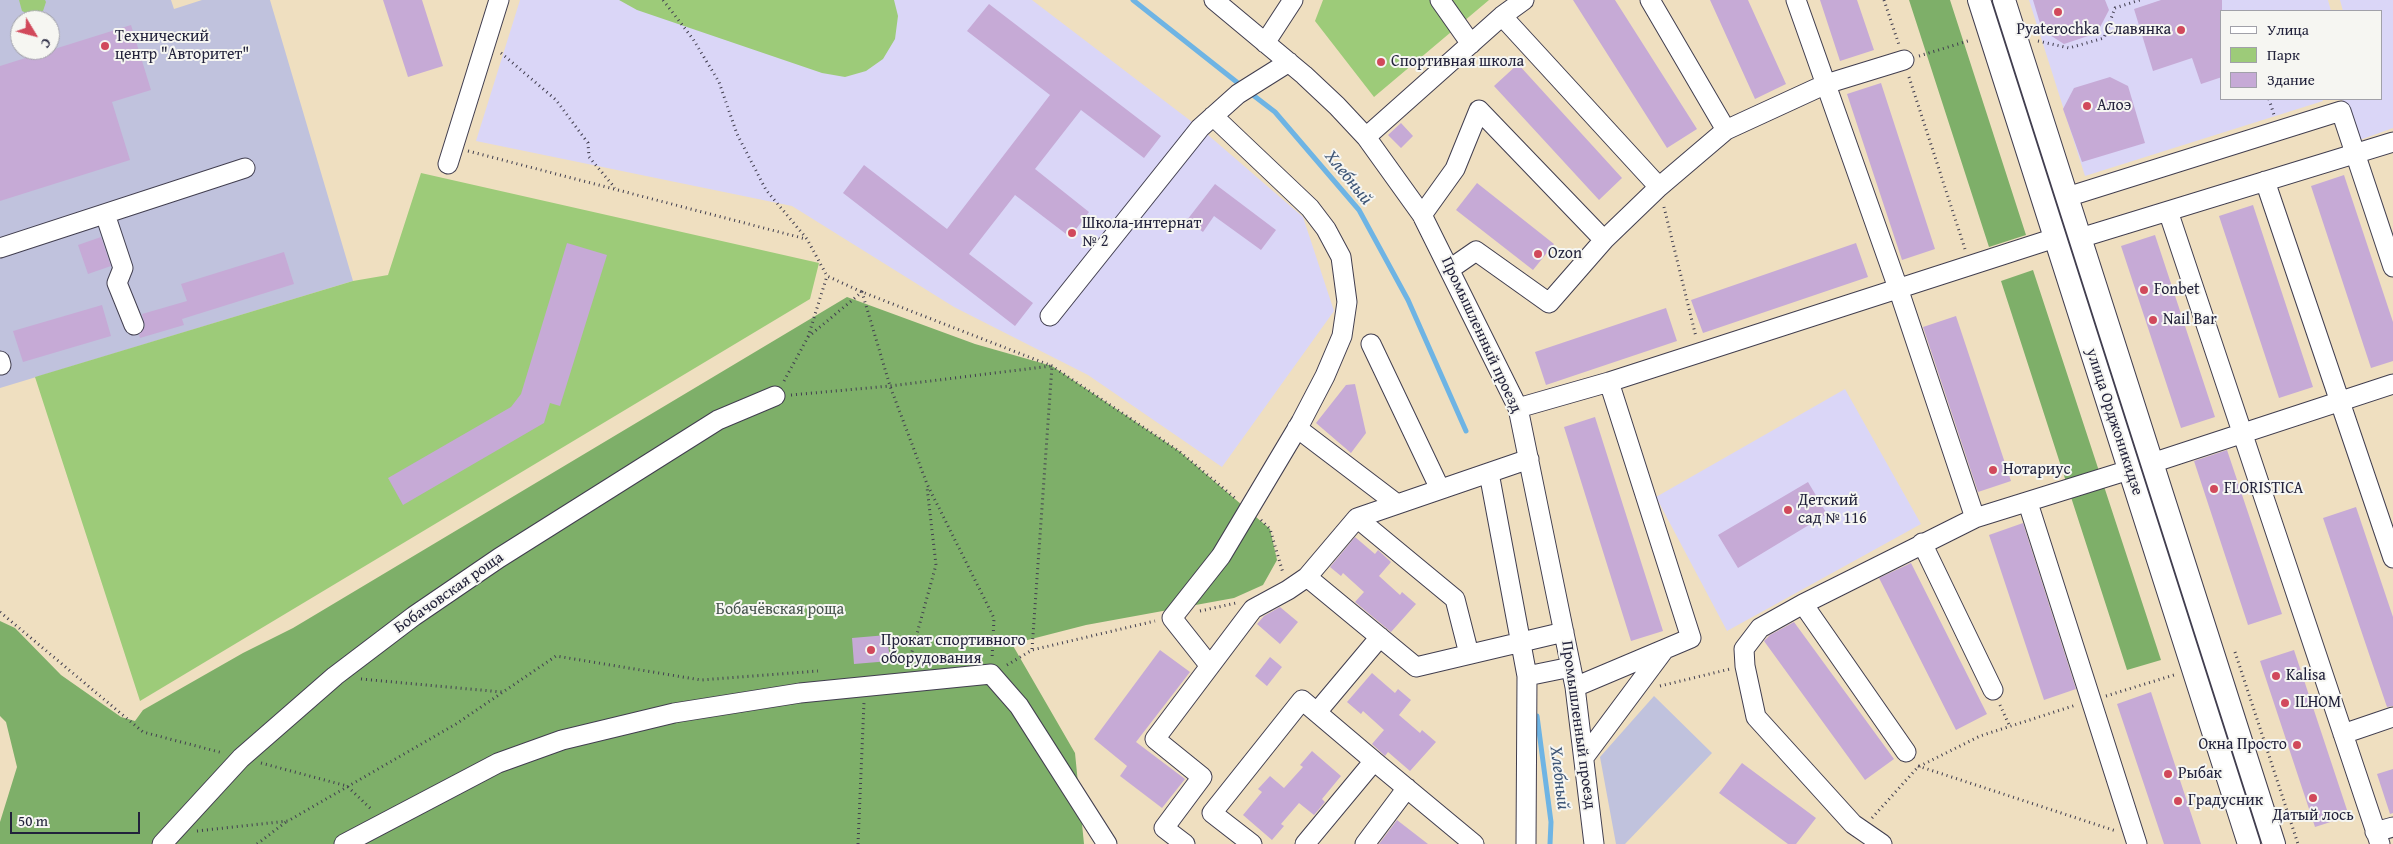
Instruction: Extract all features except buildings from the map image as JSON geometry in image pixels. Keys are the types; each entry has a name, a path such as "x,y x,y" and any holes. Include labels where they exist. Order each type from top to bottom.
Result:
{"main road":[{"name":"улица Орджоникидзе","path":"1978,0 2249,844"},
{"name":"улица Орджоникидзе","path":"2004,0 2274,844"}],"street":[{"path":"451,155 499,0"},
{"name":"Промышленный проезд","path":"1214,0 1289,62 1337,106 1366,137 1422,216 1518,408 1575,687 1585,756 1594,844"},
{"path":"1265,43 1293,0"},
{"path":"1440,0 1471,44"},
{"path":"1366,137 1502,16 1524,0"},
{"path":"1650,0 1726,130"},
{"path":"1796,0 1898,288 1976,518"},
{"path":"1502,16 1659,187"},
{"path":"1450,269 1476,251 1549,303 1604,240 1659,187 1726,130 1826,84 1904,60"},
{"path":"1050,316 1200,128 1238,94 1268,77 1289,62"},
{"path":"1422,216 1455,169 1479,110 1604,240"},
{"path":"2067,197 2341,111 2393,267"},
{"path":"1210,666 1172,618 1220,556 1298,428 1325,376 1342,336 1347,302 1341,257 1326,229 1310,208 1213,116"},
{"path":"2080,238 2393,142"},
{"path":"0,248 245,168"},
{"path":"2264,181 2393,558"},
{"path":"2168,211 2343,734 2383,834"},
{"path":"104,214 123,268 117,283 134,325"},
{"path":"1518,408 1609,382 2055,238"},
{"path":"1371,344 1440,489"},
{"path":"1575,687 1691,638 1609,382"},
{"path":"2152,463 2393,384"},
{"name":"Бобачовская роща","path":"167,839 241,758 335,676 414,616 507,553 718,420 775,396"},
{"path":"1298,428 1397,504"},
{"path":"1185,844 1164,828 1202,777 1155,739 1253,609 1307,577 1357,518 1529,459"},
{"path":"1882,844 1853,824 1756,717 1745,666 1744,649 1760,628 1922,543 1976,518 2129,470"},
{"path":"1489,472 1527,676 1526,844"},
{"path":"2028,503 2136,841"},
{"path":"1357,518 1455,600 1469,654"},
{"path":"1922,543 1994,690"},
{"path":"1307,577 1416,667 1564,632"},
{"path":"1803,604 1906,752"},
{"path":"1317,712 1380,637"},
{"path":"1585,756 1665,649"},
{"path":"344,844 498,763 562,740 674,713 800,693 865,688 904,671 988,664 1020,706 1107,844"},
{"path":"1527,676 1571,667"},
{"path":"1252,844 1212,813 1302,700 1474,844"},
{"path":"2343,734 2393,717"},
{"path":"1305,844 1374,761"},
{"path":"1365,844 1407,788"}],"path":[{"path":"663,0 693,39 719,82 737,134 766,190 806,239 827,276 862,292 1052,366 1179,451 1249,509 1270,529 1288,590"},
{"path":"1884,0 1970,265"},
{"path":"2038,41 2069,48 2104,38 2115,8 2140,0"},
{"path":"487,40 493,49 504,55 556,100 588,143 589,157 615,189"},
{"path":"1904,60 1971,40"},
{"path":"451,155 615,189 806,239"},
{"path":"1659,187 1700,352"},
{"path":"775,396 808,338 827,276"},
{"path":"808,338 862,292"},
{"path":"862,292 890,386 927,484 994,618 988,664 1032,650 1240,602"},
{"path":"775,396 890,386 1052,366"},
{"path":"1032,650 1052,366"},
{"path":"904,671 936,565 927,484"},
{"path":"0,612 143,732 347,786 385,824"},
{"path":"257,844 288,821 456,724 556,656 701,680 819,671"},
{"path":"904,671 918,664"},
{"path":"1633,692 1745,666"},
{"path":"1861,829 1918,767 1980,736 2091,700 2180,674"},
{"path":"335,676 503,692"},
{"path":"858,844 865,688"},
{"path":"1994,690 2010,727"},
{"path":"1918,767 2136,841"},
{"path":"167,839 288,821"}],"shaded area":[{"path":"0,0 171,0 174,9 202,0 270,0 353,281 0,388"},
{"name":"Школа-интернат № 2","path":"520,0 1032,0 1200,128 1303,217 1334,311 1222,467 1088,375 954,307 792,206 476,141"},
{"path":"2029,0 2328,0 2331,10 2220,10 2220,100 2323,101 2085,176"},
{"path":"2340,0 2393,0 2393,128 2357,141 2342,100 2383,100 2383,10 2343,10"},
{"name":"Детский сад № 116","path":"1845,389 1921,524 1727,631 1656,497"},
{"path":"1654,696 1712,753 1625,844 1616,844 1600,757"}],"green space":[{"path":"19,0 45,0 46,2 43,10 22,10"},
{"path":"619,0 894,0 898,16 895,39 883,59 866,71 845,77 822,73 637,10"},
{"name":"Спортивная школа","path":"1323,0 1489,0 1374,97 1315,21"},
{"path":"1909,0 1950,0 2026,235 1989,247"},
{"path":"421,173 819,263 810,299 140,701 35,377 353,281 388,275"},
{"path":"2033,270 2161,660 2127,670 2001,281"},
{"name":"Бобачёвская роща","path":"847,297 975,344 1052,366 1179,451 1270,529 1277,560 1263,585 1234,598 1086,625 1012,644 1075,753 1084,844 0,844 0,822 17,767 6,722 0,716 0,621 15,628 61,675 121,717 135,721 143,710 243,653 293,628"}],"waterway":[{"name":"Хлебный","path":"1133,0 1243,87"},
{"name":"Хлебный","path":"1249,92 1275,112 1359,210 1408,300 1466,431"},
{"name":"Хлебный","path":"1537,716 1551,822 1550,844"}],"place":[{"name":"Pyaterochka","path":"2058,12"},
{"name":"Славянка","path":"2181,30"},
{"name":"Технический центр \"Авторитет\"","path":"105,46"},
{"name":"Спортивная школа","path":"1381,62"},
{"name":"Алоэ","path":"2087,106"},
{"name":"Школа-интернат № 2","path":"1072,233"},
{"name":"Ozon","path":"1538,254"},
{"name":"Fonbet","path":"2144,290"},
{"name":"Nail Bar","path":"2153,320"},
{"name":"Нотариус","path":"1993,470"},
{"name":"FLORISTICA","path":"2214,489"},
{"name":"Детский сад № 116","path":"1788,510"},
{"name":"Прокат спортивного оборудования","path":"871,650"},
{"name":"Kalisa","path":"2276,676"},
{"name":"ILHOM","path":"2285,703"},
{"name":"Окна Просто","path":"2297,745"},
{"name":"Рыбак","path":"2168,774"},
{"name":"Датый лось","path":"2313,798"},
{"name":"Градусник","path":"2178,801"}]}
